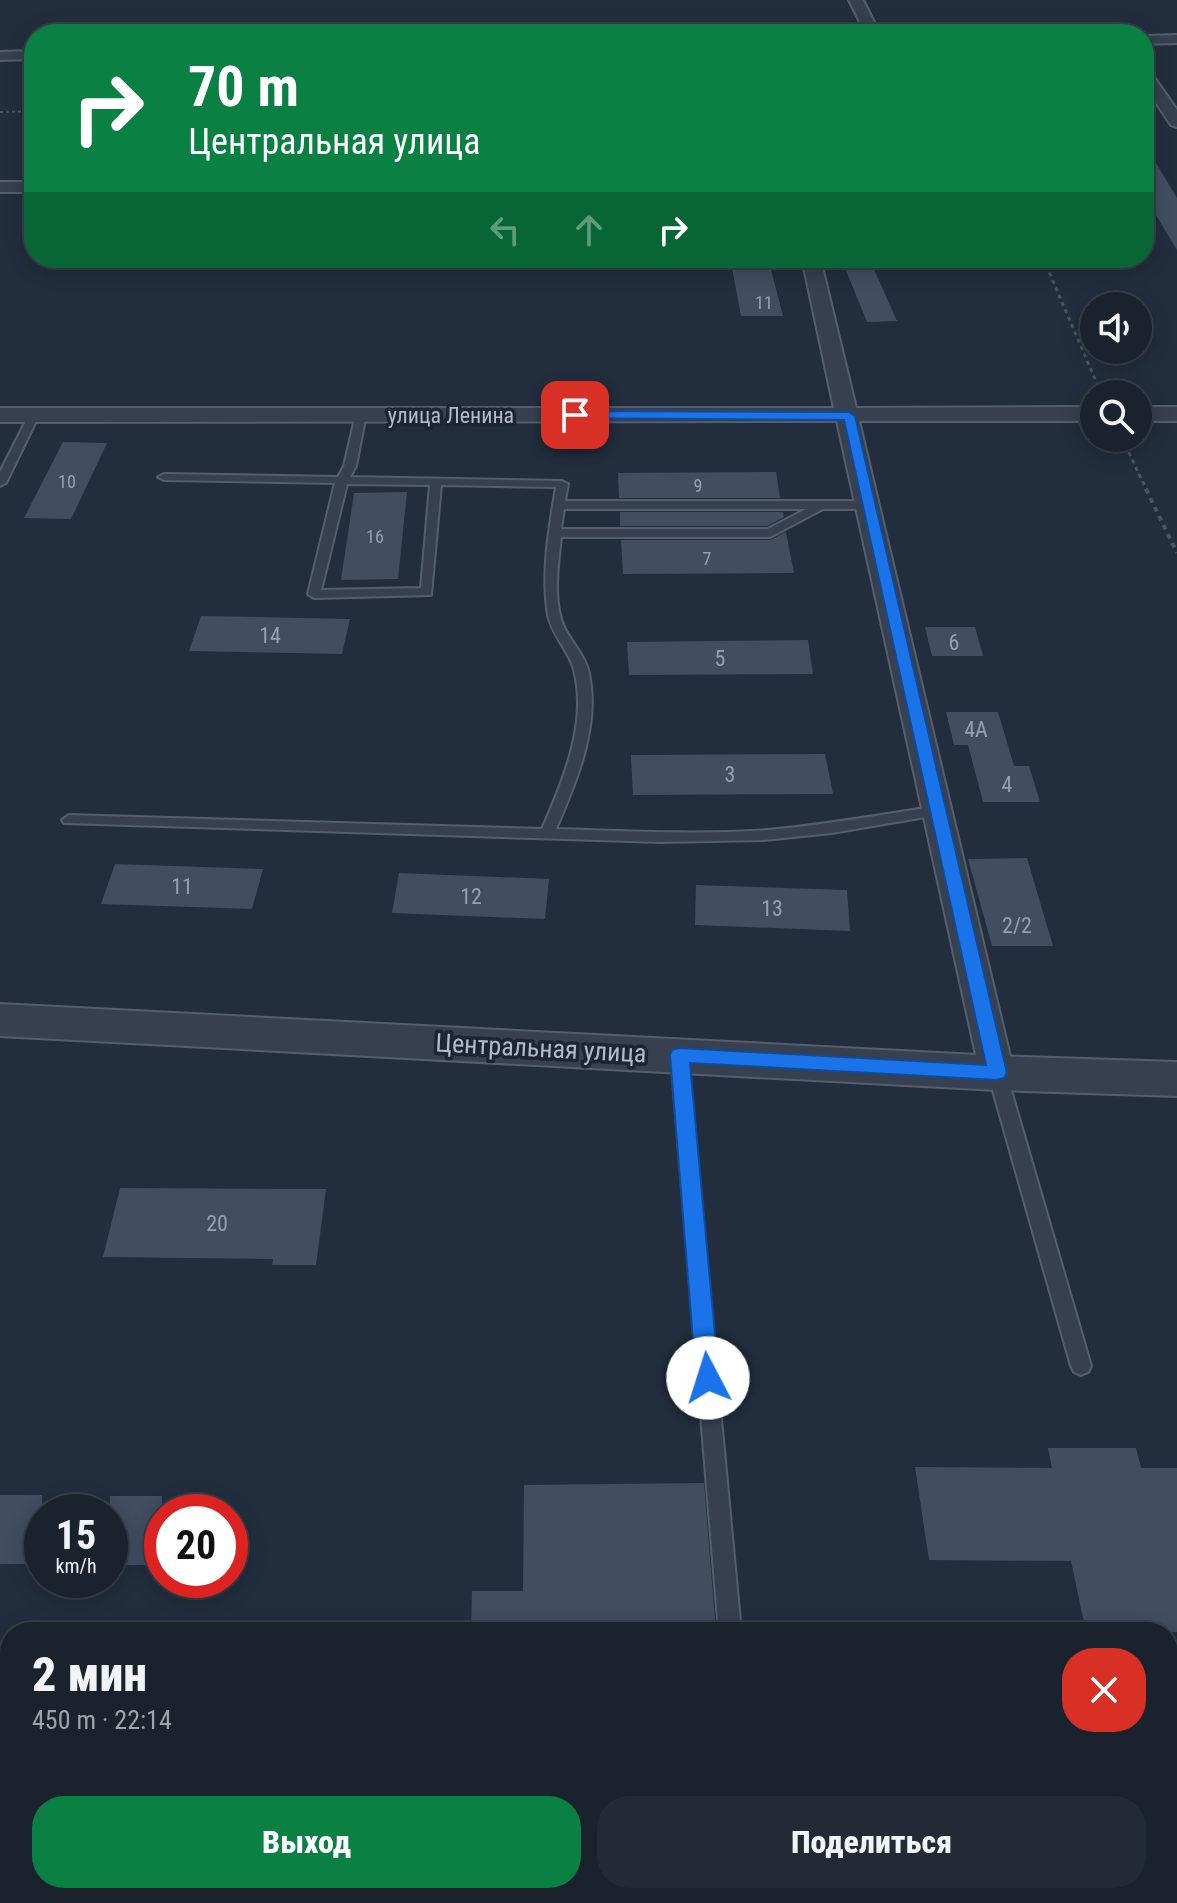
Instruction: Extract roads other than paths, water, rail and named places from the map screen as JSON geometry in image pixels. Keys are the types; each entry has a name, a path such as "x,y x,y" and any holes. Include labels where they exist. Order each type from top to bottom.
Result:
{"street":[{"path":"856,0 868,24"},
{"path":"1154,40 1177,39"},
{"path":"0,56 24,55"},
{"path":"1154,88 1177,122"},
{"path":"0,187 24,187"},
{"path":"813,268 997,1073"},
{"name":"улица Ленина","path":"0,415 1080,414"},
{"path":"1152,414 1177,414"},
{"name":"Центральная улица","path":"0,1020 997,1073 1177,1079"}],"lane":[{"path":"361,414 350,466 342,480 314,594 427,592 436,481"},
{"path":"0,483 34,415"},
{"path":"164,477 562,484 550,584 555,623 572,647 582,674 583,723 573,773 547,834"},
{"path":"559,505 869,505"},
{"path":"556,533 770,533 820,506"},
{"path":"69,820 661,837 764,835 938,811"},
{"path":"679,1055 729,1622"},
{"path":"997,1073 1081,1366"}]}
